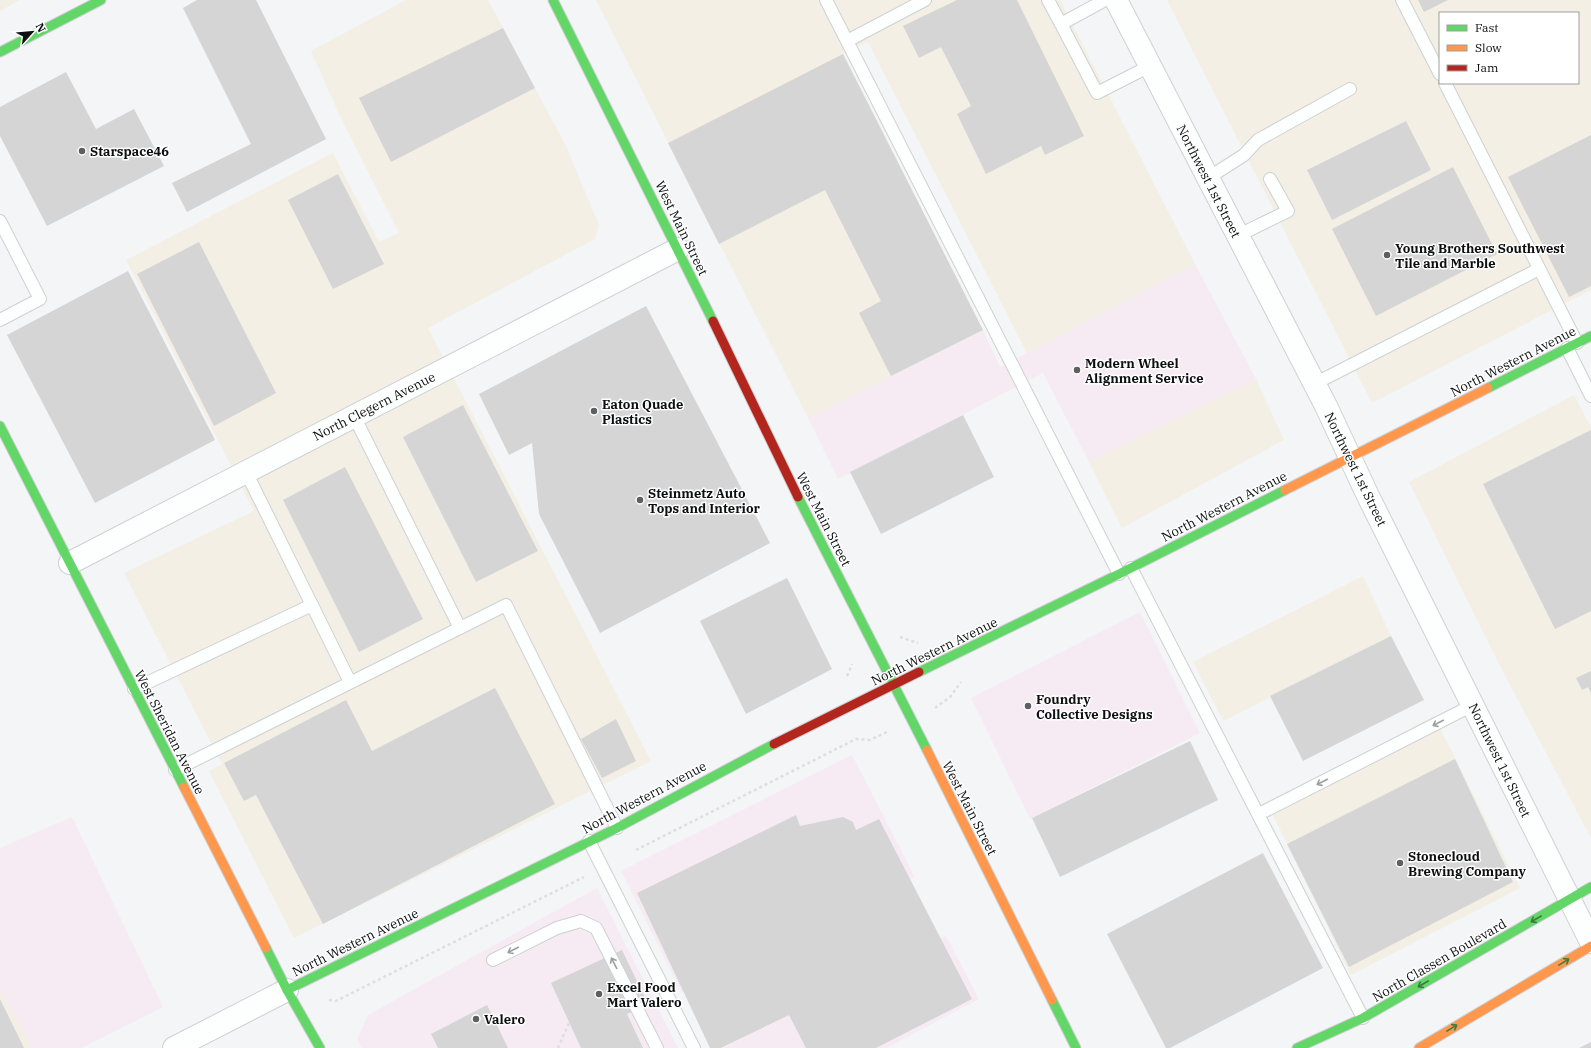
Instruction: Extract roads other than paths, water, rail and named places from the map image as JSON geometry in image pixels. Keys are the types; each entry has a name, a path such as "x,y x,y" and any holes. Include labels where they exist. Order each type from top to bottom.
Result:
{"main road":[{"path":"0,52 101,0"},
{"name":"West Main Street","path":"553,0 678,248 796,493 912,720 1076,1048"},
{"name":"North Western Avenue","path":"287,990 617,828 740,761 818,721 1131,568 1591,336"},
{"name":"West Sheridan Avenue","path":"0,426 287,990 320,1048"},
{"name":"North Classen Boulevard","path":"1297,1048 1364,1018 1591,887"},
{"path":"1418,1048 1591,946"}],"street":[{"name":"Northwest 1st Street","path":"1116,0 1314,384 1591,942"},
{"name":"North Clegern Avenue","path":"70,563 678,248"},
{"path":"174,1048 287,990"}],"lane":[{"path":"826,0 1118,574"},
{"path":"847,42 925,0"},
{"path":"1048,0 1097,93 1150,66"},
{"path":"1061,24 1105,0"},
{"path":"1402,0 1439,72"},
{"path":"1445,84 1540,269 1591,396"},
{"path":"1208,178 1244,155 1258,140 1350,89"},
{"path":"1237,236 1288,211 1270,178"},
{"path":"0,222 40,299 0,320"},
{"path":"1314,384 1540,269"},
{"path":"354,416 460,628"},
{"path":"246,472 350,682"},
{"path":"1131,568 1364,1018"},
{"path":"134,689 312,605"},
{"path":"175,770 506,605 617,828"},
{"path":"1259,814 1473,705"},
{"path":"589,841 694,1048"},
{"path":"493,960 557,928 581,921 596,928 656,1048"}],"place":[{"name":"Starspace46","path":"82,151"},
{"name":"Young Brothers Southwest Tile and Marble","path":"1387,255"},
{"name":"Modern Wheel Alignment Service","path":"1077,370"},
{"name":"Eaton Quade Plastics","path":"594,411"},
{"name":"Steinmetz Auto Tops and Interior","path":"640,500"},
{"name":"Foundry Collective Designs","path":"1028,706"},
{"name":"Stonecloud Brewing Company","path":"1400,863"},
{"name":"Excel Food Mart Valero","path":"599,994"},
{"name":"Valero","path":"476,1019"}]}
